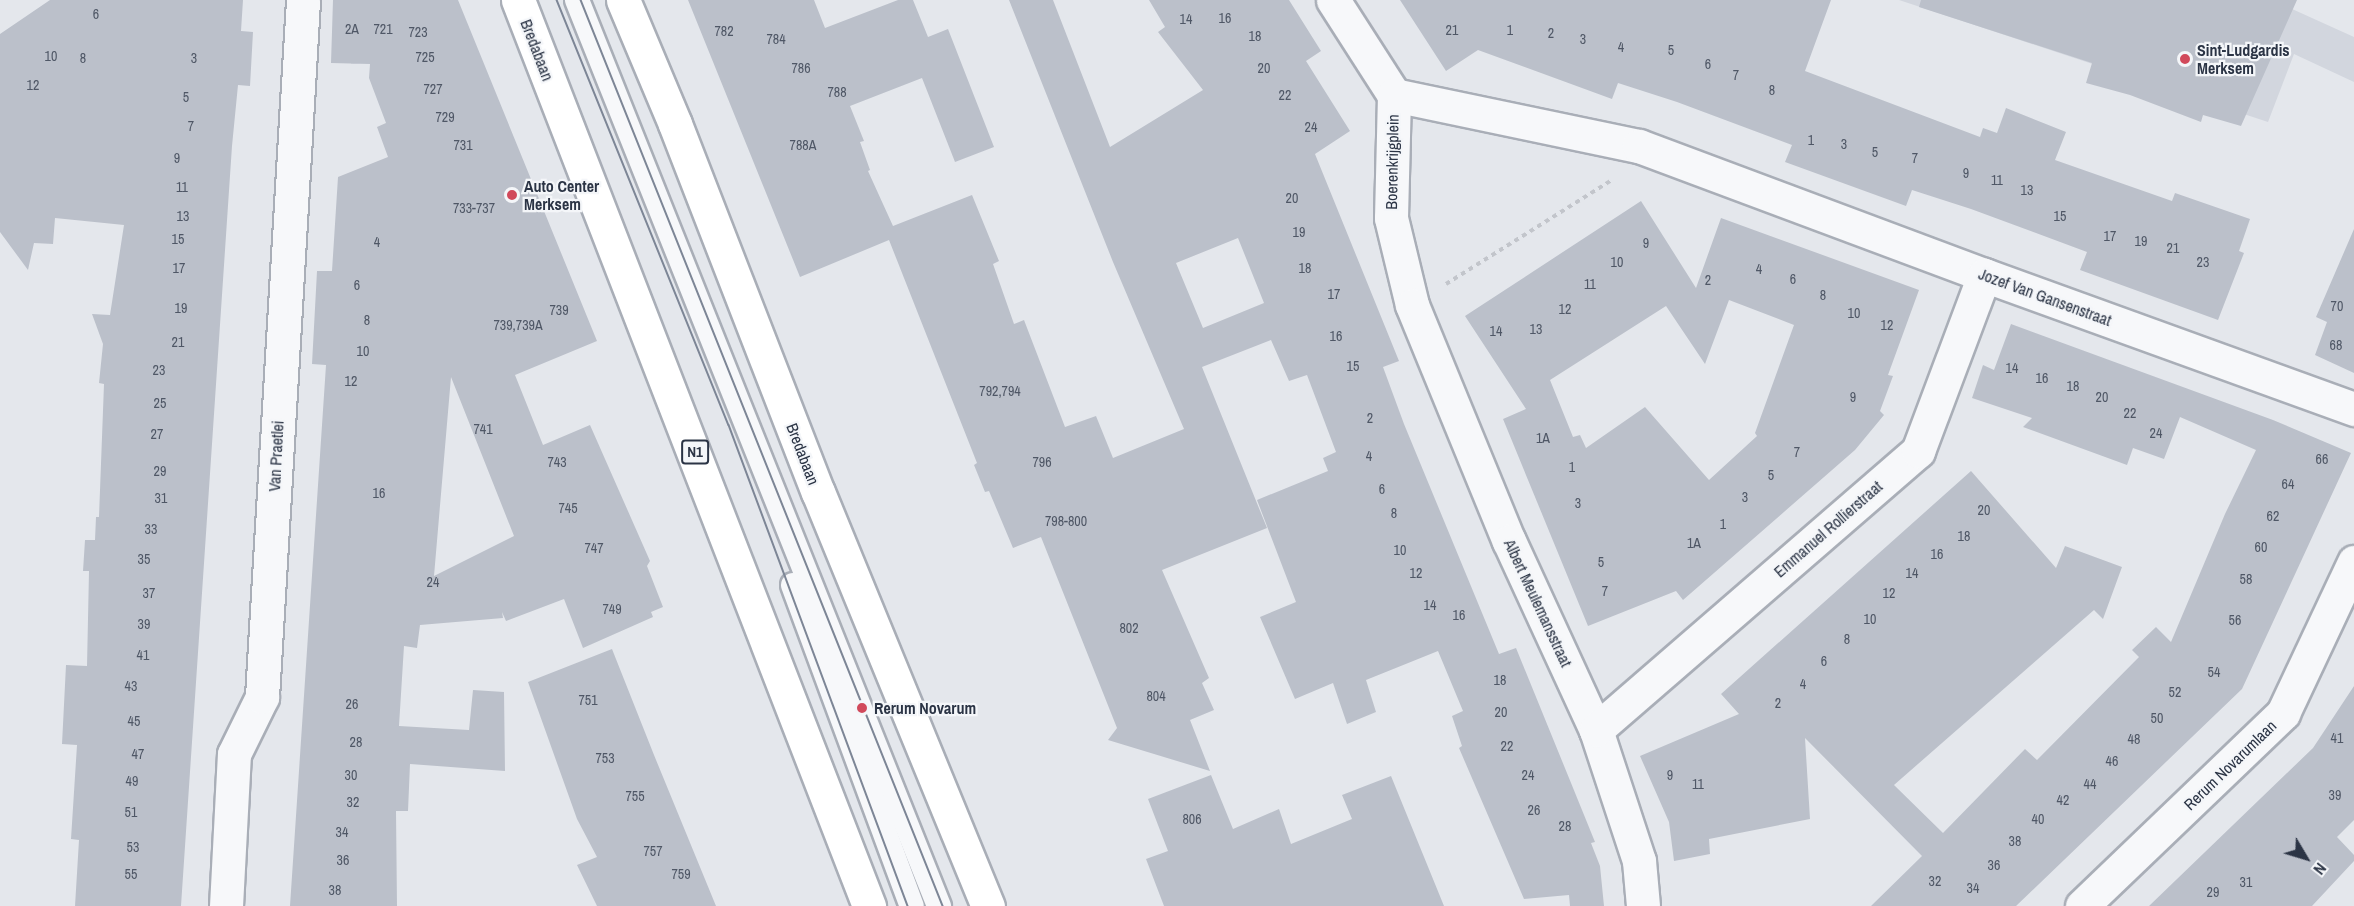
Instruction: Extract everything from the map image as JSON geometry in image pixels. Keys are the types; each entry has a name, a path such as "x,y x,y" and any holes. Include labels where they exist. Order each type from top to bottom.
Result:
{"main road":[{"name":"Bredabaan","path":"518,0 869,906"},
{"name":"Bredabaan","path":"623,0 675,124 818,492 988,906"}],"street":[{"name":"Van Praetlei","path":"226,906 234,754 262,698 303,0"},
{"path":"1333,0 1394,95"},
{"name":"Boerenkrijgplein","path":"1412,305 1391,218 1394,95 1639,146 1737,180"},
{"name":"Jozef Van Gansenstraat","path":"1737,180 1984,275 2354,409"},
{"name":"Emmanuel Rollierstraat","path":"1596,730 1918,451 1984,275"},
{"name":"Albert Meulemansstraat","path":"1412,305 1509,542 1596,730 1639,861 1643,906"},
{"name":"Rerum Novarumlaan","path":"2082,906 2283,713 2354,562"}],"lane":[{"path":"560,0 732,424 912,906"},
{"path":"577,0 939,906"}],"path":[{"path":"1412,305 1611,181 1639,146"}],"shaded area":[{"name":"Sint-Ludgardis Merksem","path":"1899,0 2272,0 2354,37 2354,82 2294,54 2268,122"}],"building":[{"path":"50,0 243,0 241,31 253,32 250,86 238,85 232,146 181,906 75,906 79,840 71,839 77,745 62,744 66,665 87,666 89,571 83,571 85,540 95,540 96,517 99,517 104,384 99,383 103,344 92,314 110,315 124,225 55,218 53,244 34,243 28,270 0,232 0,34"},
{"path":"333,0 458,0 597,341 515,375 543,445 590,425 650,561 647,566 663,607 651,612 653,617 583,648 564,599 506,621 502,612 503,618 420,625 417,648 404,646 399,726 469,730 473,690 504,692 505,771 410,764 408,811 396,811 397,906 290,906 326,365 312,364 317,271 332,271 338,177 388,157 377,127 386,123 369,78 370,64 331,63","holes":["451,377 514,536 434,576"]},
{"path":"688,0 814,0 825,28 898,0 913,0 928,37 948,29 994,147 955,162 922,78 850,106 864,141 860,142 870,170 868,171 893,226 972,195 999,261 993,264 1014,324 1024,320 1065,427 1096,416 1113,458 1184,429 1113,262 1009,0 1053,0 1110,147 1203,90 1158,32 1165,27 1149,0 1289,0 1321,51 1306,61 1350,131 1315,154 1399,361 1383,367 1404,424 1499,654 1516,648 1595,842 1591,843 1600,866 1604,906 1570,906 1569,895 1524,899 1459,748 1462,746 1452,716 1463,711 1438,651 1366,680 1376,712 1347,724 1333,683 1295,699 1260,617 1296,602 1257,500 1328,471 1323,458 1336,452 1307,375 1289,381 1271,340 1202,367 1267,528 1162,570 1209,678 1202,683 1214,710 1190,720 1210,771 1108,740 1117,728 1041,537 1013,548 989,491 985,492 974,465 977,463 889,240 800,277","holes":["1238,238 1264,303 1203,328 1176,263"]},
{"path":"1400,0 1831,0 1805,71 1980,137 1983,128 1997,133 2006,108 2066,132 2055,160 2172,201 2175,193 2250,219 2239,251 2244,253 2218,320 2080,270 2087,252 1971,209 1912,190 1906,206 1785,162 1792,145 1677,102 1618,83 1612,99 1478,50 1446,71"},
{"name":"Sint-Ludgardis Merksem","path":"1921,0 2297,0 2241,126 2203,115 2201,122 2130,95 2086,83 2092,63 1919,7"},
{"path":"1641,201 1696,288 1721,218 1919,290 1888,375 1893,376 1880,411 1884,415 1855,450 1683,600 1676,591 1588,626 1503,419 1526,409 1465,316","holes":["1729,300 1794,325 1755,433 1757,436 1709,480 1645,407 1586,448 1580,435 1573,437 1550,380 1666,306 1705,364"]},
{"path":"2354,229 2354,373 2315,355 2327,322 2316,317"},
{"path":"2011,324 2273,420 2351,453 2242,689 2016,906 1871,906 1922,856 1805,738 1810,819 1709,839 1710,854 1674,861 1669,822 1640,756 1739,714 1721,694 1971,471 2056,568 2065,546 2122,567 2103,619 2094,610 1894,785 1943,833 2025,749 2037,760 2139,657 2132,650 2156,627 2171,642 2225,514 2256,450 2180,417 2164,459 2133,448 2127,465 2023,427 2032,418 1972,398 1983,365 1994,370"},
{"path":"612,649 716,906 597,906 577,865 597,857 577,819 528,682"},
{"path":"2354,686 2354,820 2337,837 2354,855 2354,861 2312,906 2149,906 2313,748"},
{"path":"1211,775 1233,829 1279,809 1291,844 1352,819 1342,795 1391,776 1444,906 1164,906 1146,859 1168,851 1148,799"}],"tram line":[{"path":"557,0 729,425 908,906"},
{"path":"581,0 943,906"}],"place":[{"name":"Sint-Ludgardis Merksem","path":"2185,59"},
{"name":"Auto Center Merksem","path":"512,195"},
{"name":"Rerum Novarum","path":"862,708"}]}
